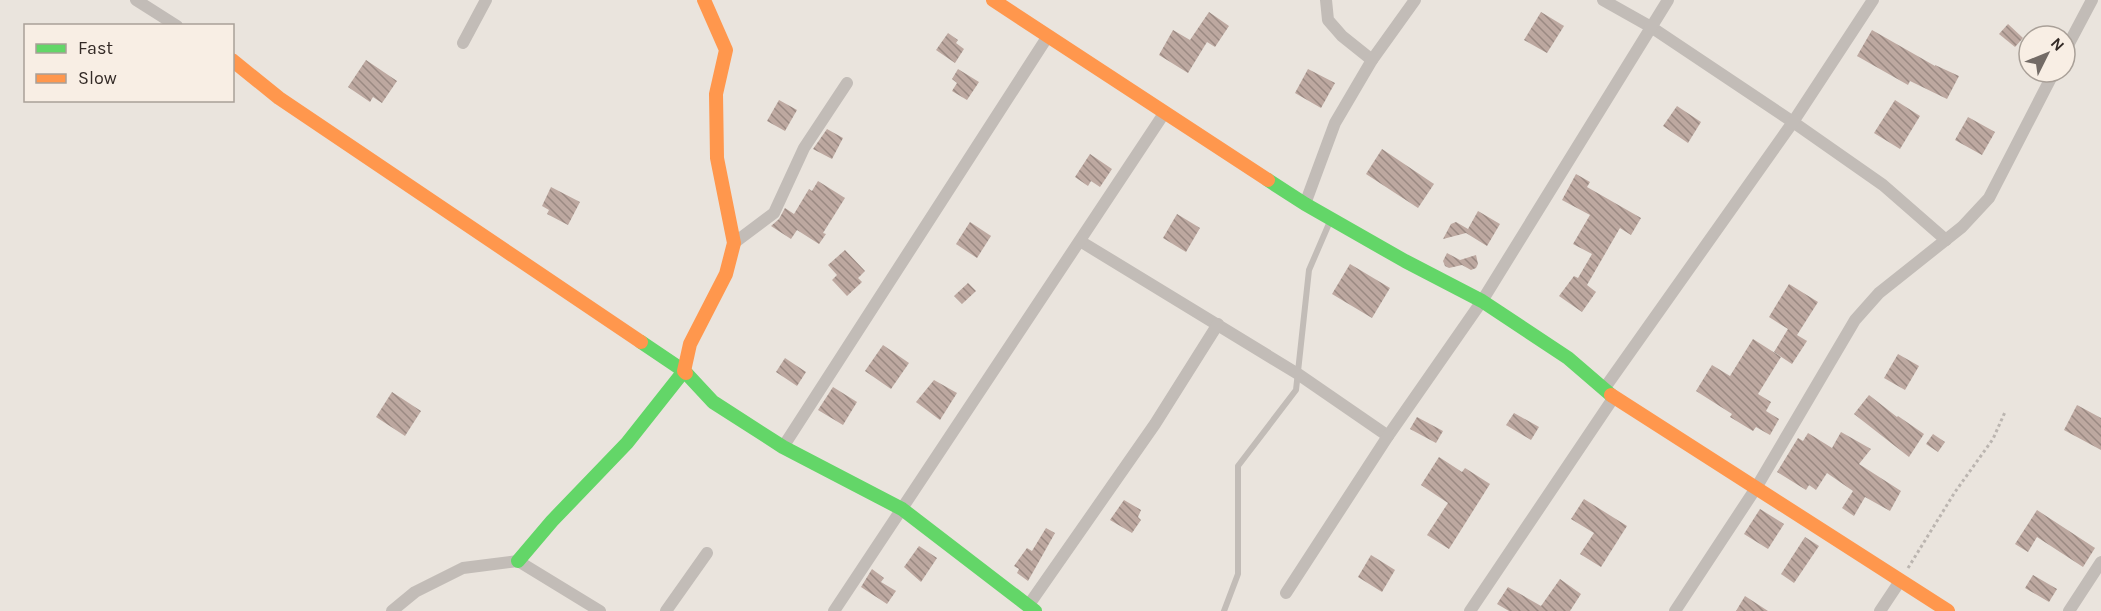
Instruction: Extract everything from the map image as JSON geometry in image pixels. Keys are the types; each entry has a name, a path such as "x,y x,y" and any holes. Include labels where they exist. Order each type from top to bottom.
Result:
{"street":[{"path":"136,0 174,24"},
{"path":"463,43 486,0"},
{"path":"518,561 552,521 627,443 684,371 690,344 726,274 734,243 717,158 716,94 726,50 704,0"},
{"path":"993,0 1305,204 1482,302 1568,358 1609,393 1948,611"},
{"path":"1326,0 1328,20 1342,36 1372,60"},
{"path":"1305,204 1335,123 1372,60 1415,0"},
{"path":"1603,0 1651,27 1793,122 1883,185 1946,240"},
{"path":"1286,593 1388,436 1482,302 1668,0"},
{"path":"1470,611 1609,393 1874,0"},
{"path":"2077,28 2092,0"},
{"path":"783,447 1048,36"},
{"path":"234,62 279,98 684,371 713,402 783,447 902,509 1031,608 1155,424 1218,324"},
{"path":"734,243 774,213 804,148 847,83"},
{"path":"1675,611 1756,488 1855,320 1880,293 1962,227 1989,198 2048,84"},
{"path":"834,611 1165,112"},
{"path":"1080,241 1298,374 1388,436"},
{"path":"666,611 706,553"},
{"path":"392,611 415,592 463,568 518,561 594,609"},
{"path":"2069,611 2101,562"},
{"path":"1880,611 1900,581"}],"lane":[{"path":"1224,611 1238,574 1238,466 1296,390 1309,270 1331,219"}],"path":[{"path":"1900,581 1955,492 1993,439 2005,412"}],"building":[{"path":"1209,12 1229,26 1215,47 1207,42 1188,73 1159,55 1173,30 1190,40"},
{"path":"1541,12 1564,26 1547,53 1524,40"},
{"path":"2008,24 2017,32 2017,45 2015,47 1999,34"},
{"path":"1872,30 1935,66 1959,76 1947,99 1910,81 1908,85 1857,56"},
{"path":"948,33 958,40 956,43 964,49 955,63 936,50"},
{"path":"366,60 397,81 382,103 373,97 370,102 348,87"},
{"path":"958,69 979,82 967,100 952,91 957,83 952,79"},
{"path":"1308,69 1335,83 1321,108 1295,93"},
{"path":"779,100 797,110 785,131 767,121"},
{"path":"1895,100 1920,116 1900,149 1874,133"},
{"path":"1677,106 1701,122 1688,143 1663,126"},
{"path":"1968,117 1995,132 1982,155 1955,140"},
{"path":"827,129 843,138 832,159 813,149"},
{"path":"1382,149 1434,184 1418,208 1366,174"},
{"path":"1090,154 1112,169 1100,187 1091,181 1088,186 1075,177"},
{"path":"1576,174 1590,182 1587,187 1641,218 1631,235 1620,228 1587,285 1596,292 1582,312 1559,296 1574,276 1578,278 1592,254 1573,244 1590,215 1562,200"},
{"path":"818,181 845,198 823,233 826,234 819,244 797,230 791,239 771,226 779,219 785,208 794,214 809,189 812,191"},
{"path":"551,187 580,202 568,225 547,214 549,210 542,206"},
{"path":"1478,211 1500,224 1487,246 1466,233 1443,239 1451,224 1456,222 1468,229"},
{"path":"1177,214 1200,228 1186,252 1163,238"},
{"path":"970,222 991,236 977,258 956,244"},
{"path":"845,250 865,271 858,278 862,282 847,296 832,280 837,275 828,265"},
{"path":"1447,253 1460,260 1476,255 1478,264 1471,270 1462,265 1449,268 1443,261"},
{"path":"1350,264 1390,288 1372,318 1332,294"},
{"path":"968,283 976,291 962,304 954,296"},
{"path":"1789,284 1818,302 1797,335 1807,341 1792,364 1774,352 1788,329 1769,317"},
{"path":"1753,339 1781,357 1758,394 1771,402 1766,411 1779,419 1770,435 1756,427 1753,431 1730,417 1732,414 1696,391 1712,365 1730,376"},
{"path":"883,345 909,363 891,389 865,371"},
{"path":"1898,354 1919,366 1905,390 1884,378"},
{"path":"785,358 806,372 797,386 776,372"},
{"path":"934,380 957,393 940,420 916,402"},
{"path":"833,387 857,402 843,425 818,410"},
{"path":"392,392 421,411 405,436 376,417"},
{"path":"1869,395 1924,434 1909,457 1854,414"},
{"path":"2077,405 2101,418 2101,450 2064,430"},
{"path":"1514,413 1539,427 1531,440 1506,425"},
{"path":"1417,417 1443,431 1436,443 1410,429"},
{"path":"1841,432 1871,449 1859,464 1901,491 1890,511 1865,497 1854,516 1842,508 1853,491 1827,473 1816,490 1809,485 1806,490 1777,472 1798,438 1803,441 1808,433 1832,448"},
{"path":"1933,434 1945,442 1938,452 1926,444"},
{"path":"1439,457 1462,472 1465,468 1490,484 1449,549 1427,535 1448,503 1421,485"},
{"path":"1584,499 1627,526 1601,567 1580,554 1594,533 1571,519"},
{"path":"1124,500 1141,510 1138,517 1141,520 1132,533 1110,520"},
{"path":"1760,509 1784,524 1768,549 1744,534"},
{"path":"2037,510 2095,548 2083,567 2037,537 2028,552 2015,544"},
{"path":"1046,528 1055,533 1028,581 1017,573 1019,569 1014,566 1027,548 1032,551"},
{"path":"1805,537 1819,546 1794,583 1781,574"},
{"path":"919,546 937,558 921,582 904,567"},
{"path":"1371,555 1395,570 1382,592 1358,577"},
{"path":"872,569 884,578 881,582 896,591 887,604 861,587"},
{"path":"2033,575 2057,589 2049,602 2025,588"},
{"path":"1560,579 1581,594 1570,611 1509,611 1497,604 1508,587 1541,606"},
{"path":"1745,596 1768,611 1736,611"}],"traffic: fast":[{"path":"1268,180 1305,204 1405,261 1482,301 1568,358 1611,395"},
{"path":"518,561 552,521 627,443 684,371 641,342"},
{"path":"686,373 713,402 783,447 902,509 1035,611"}],"traffic: slow":[{"path":"686,373 684,371 690,344 726,274 734,243 717,158 716,94 726,50 704,0"},
{"path":"993,0 1268,180"},
{"path":"234,62 279,98 641,342"},
{"path":"1611,395 1948,611"}]}
